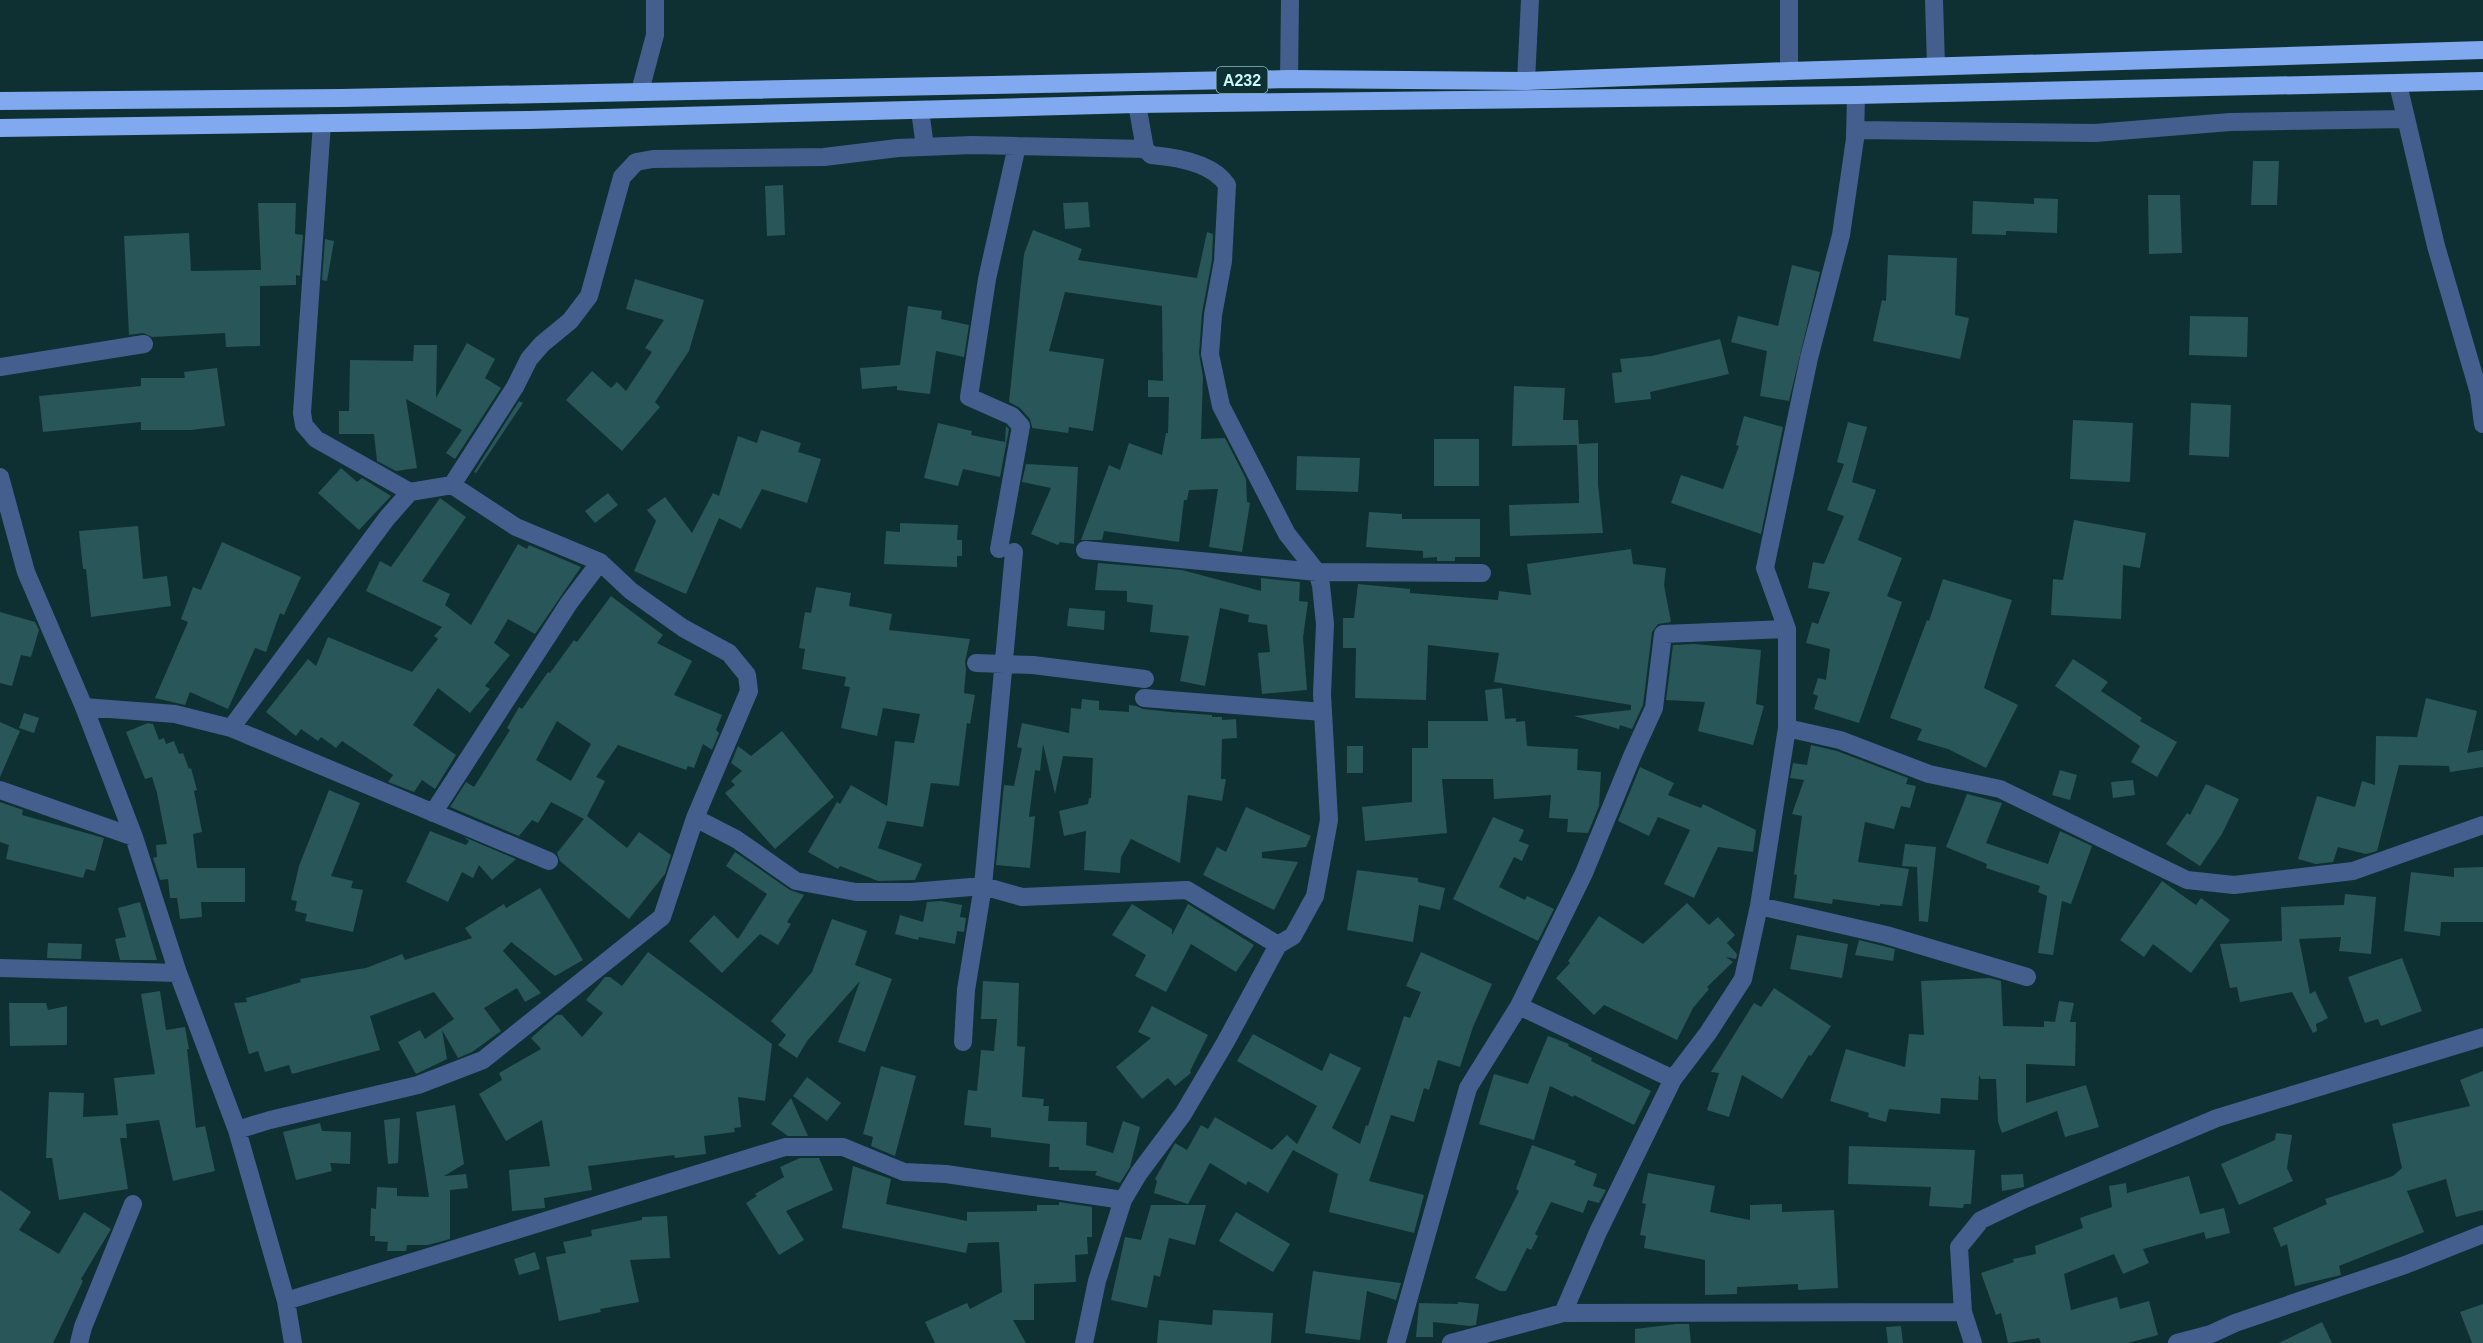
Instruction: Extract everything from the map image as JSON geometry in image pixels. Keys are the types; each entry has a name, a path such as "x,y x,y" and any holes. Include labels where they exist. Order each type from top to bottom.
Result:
{"highway":[{"name":"A232","path":"0,101 341,98 1289,79 1526,81 2483,50"},
{"name":"A232","path":"0,128 1137,104 1856,95 2483,81"},
{"path":"1033,107 1034,84"}],"street":[{"path":"640,91 655,35 655,0"},
{"path":"1289,79 1290,0"},
{"path":"1526,81 1530,0"},
{"path":"1789,0 1790,71"},
{"path":"1934,0 1936,66"},
{"path":"2397,84 2436,246 2479,393 2483,424"},
{"path":"1563,1313 1598,1232 1673,1079 1708,1033 1743,980 1759,906 1786,729 1787,629 1765,568 1809,358 1841,235 1855,130 1856,95"},
{"path":"1084,1343 1097,1281 1123,1200 1139,1173 1183,1114 1225,1043 1278,945 1293,936 1315,896 1329,820 1323,712 1325,624 1321,585 1317,572 1287,534 1221,406 1210,354 1213,315 1223,261 1227,185 1221,176 1212,171 1171,157 1151,155 1145,149 1137,104"},
{"path":"920,110 925,147"},
{"path":"1855,130 2095,133 2230,122 2406,119"},
{"path":"237,1130 418,1085 483,1060 662,917 695,818 749,691 747,675 729,654 683,627 631,591 600,562 516,526 452,485 410,492 316,439 304,425 302,413 322,123"},
{"path":"452,485 515,387 529,359 570,321 589,296 622,177 636,162 653,159 735,156 824,157 925,147 1017,146 1145,149"},
{"path":"963,1042 966,990 983,886 1004,663 1007,550 1021,426 1012,416 969,397 987,279 1017,146"},
{"path":"0,368 144,345"},
{"path":"0,477 26,572 84,707 134,837 178,973 237,1130 286,1301 293,1343"},
{"path":"231,728 387,518 410,492"},
{"path":"1085,550 1317,572 1482,573"},
{"path":"433,813 556,623 600,562"},
{"path":"1396,1343 1468,1088 1519,1006 1584,873 1654,708 1663,634 1787,629"},
{"path":"976,663 1004,663 1145,679"},
{"path":"1144,698 1323,712"},
{"path":"84,707 175,714 231,728 549,861"},
{"path":"1786,729 1840,740 1929,774 2000,789 2187,880 2234,885 2353,872 2483,825"},
{"path":"0,790 134,837"},
{"path":"695,818 736,839 796,881 856,892 911,892 983,886 1022,897 1187,890 1278,945"},
{"path":"1759,906 1886,934 2027,977"},
{"path":"0,968 178,973"},
{"path":"1519,1006 1673,1079"},
{"path":"1973,1343 1963,1312 1959,1247 1981,1220 2025,1199 2217,1118 2483,1037"},
{"path":"286,1301 785,1147 843,1147 904,1172 946,1174 1123,1200"},
{"path":"79,1343 82,1327 133,1204"},
{"path":"2177,1343 2211,1334 2235,1323 2405,1265 2483,1234"},
{"path":"1451,1343 1563,1313 1963,1312"}],"building":[{"path":"2253,161 2279,161 2277,205 2251,205"},
{"path":"783,185 785,235 767,236 765,186"},
{"path":"2148,195 2180,195 2182,253 2149,254"},
{"path":"2034,198 2058,199 2057,233 2006,231 2006,235 1972,234 1973,201 2034,204"},
{"path":"1088,202 1090,227 1065,229 1063,203"},
{"path":"258,203 296,203 295,234 303,235 300,276 296,275 296,285 260,286 260,346 226,347 225,333 152,337 143,333 129,335 124,236 189,233 191,271 261,270"},
{"path":"1033,230 1082,249 1078,260 1197,278 1207,232 1213,234 1212,260 1202,313 1199,353 1203,377 1201,439 1225,438 1246,479 1247,502 1250,503 1242,552 1209,547 1218,489 1189,490 1187,500 1184,500 1179,542 1104,531 1102,540 1081,540 1109,465 1120,470 1129,443 1162,455 1166,433 1168,433 1169,397 1148,397 1148,380 1163,381 1162,306 1065,292 1049,351 1104,359 1093,431 1069,427 1068,433 1032,428 1030,439 1032,427 1030,419 1020,408 1009,402 1024,254"},
{"path":"325,239 334,241 327,281 322,280"},
{"path":"1888,255 1957,258 1955,315 1969,318 1960,359 1873,341 1882,300 1886,301"},
{"path":"1792,265 1820,272 1789,401 1760,396 1767,351 1731,342 1738,316 1778,326"},
{"path":"635,279 704,300 689,351 655,402 660,407 622,451 566,400 592,371 611,388 617,382 626,391 652,352 645,348 664,320 626,309"},
{"path":"908,306 942,311 941,319 969,325 964,357 936,351 930,394 897,390 897,386 862,389 860,368 900,365"},
{"path":"2190,316 2248,317 2247,357 2189,355"},
{"path":"1720,339 1729,374 1650,392 1651,399 1615,403 1612,373 1622,372 1620,359 1652,356"},
{"path":"467,343 495,359 485,378 501,388 455,459 446,453 462,430 406,399 417,468 396,471 377,461 374,434 339,434 339,411 349,411 350,360 413,361 414,345 437,345 436,398"},
{"path":"217,368 225,426 191,430 141,430 141,422 43,432 39,396 141,386 141,378 185,378 184,372"},
{"path":"1514,386 1565,388 1563,420 1578,420 1579,444 1598,443 1598,484 1603,533 1510,536 1509,505 1579,503 1577,445 1512,446"},
{"path":"519,401 523,403 476,473 474,472"},
{"path":"2191,403 2231,405 2229,457 2189,455"},
{"path":"1744,416 1783,427 1761,534 1671,503 1681,475 1723,489 1739,446 1736,445"},
{"path":"2073,420 2133,423 2130,482 2070,479"},
{"path":"1848,422 1867,427 1852,482 1876,490 1858,540 1902,558 1887,596 1902,602 1859,723 1814,709 1818,696 1813,694 1818,678 1826,680 1830,649 1806,643 1812,622 1818,624 1830,592 1808,588 1813,562 1824,564 1844,516 1827,510 1844,464 1837,462"},
{"path":"938,423 972,431 971,435 1005,442 1006,426 1009,429 1000,477 963,469 958,486 924,478"},
{"path":"761,430 801,443 798,452 821,459 807,503 762,489 741,529 719,518 686,594 634,571 656,521 647,510 665,497 692,533 713,493 719,496 738,436 757,443"},
{"path":"1434,439 1479,439 1479,486 1434,486"},
{"path":"1297,456 1360,458 1358,492 1296,490"},
{"path":"1026,464 1078,467 1074,544 1060,542 1058,545 1031,534 1051,488 1022,482"},
{"path":"341,468 357,482 362,478 391,496 359,530 318,493"},
{"path":"608,493 618,505 595,523 585,511"},
{"path":"440,498 466,517 422,581 450,594 445,605 471,625 518,544 527,549 529,545 581,567 535,634 508,619 494,643 510,655 485,686 490,689 470,713 438,688 413,725 456,755 435,789 422,780 414,792 388,782 393,775 342,741 336,748 321,737 318,741 301,729 296,736 266,712 308,659 316,666 328,637 412,672 438,639 434,636 442,627 366,591 380,561 391,567"},
{"path":"1369,512 1402,514 1402,519 1480,519 1480,557 1455,557 1455,561 1437,561 1437,557 1423,558 1423,551 1366,547"},
{"path":"2074,520 2146,533 2140,568 2123,565 2121,619 2051,615 2053,579 2063,580"},
{"path":"900,523 958,525 957,540 962,540 962,556 957,556 957,567 884,564 886,531 900,532"},
{"path":"138,526 143,579 167,576 171,606 91,617 79,531"},
{"path":"222,542 301,577 284,615 280,613 266,652 255,648 228,709 190,692 185,705 155,698 188,622 181,619 193,587 201,590"},
{"path":"1631,549 1633,564 1666,568 1664,585 1671,622 1658,624 1652,632 1643,705 1632,729 1620,725 1619,729 1574,716 1631,710 1631,705 1494,682 1499,653 1428,645 1426,700 1355,698 1356,648 1343,648 1343,618 1354,618 1358,584 1410,589 1410,593 1498,600 1499,591 1531,595 1527,564"},
{"path":"1098,563 1182,570 1261,591 1261,578 1300,582 1299,601 1308,602 1303,637 1307,690 1262,694 1258,653 1270,652 1267,625 1248,622 1249,615 1220,608 1205,686 1180,681 1189,636 1150,632 1153,605 1127,602 1127,591 1095,590"},
{"path":"1943,579 2012,600 1984,688 2018,705 1986,768 1948,749 1917,740 1922,729 1890,718 1927,620 1929,621"},
{"path":"816,587 851,593 849,606 892,614 889,630 970,639 965,662 964,693 975,695 970,724 967,723 959,786 931,783 923,827 887,821 878,848 922,864 915,880 878,881 840,866 838,869 808,852 837,802 840,804 851,785 887,806 895,741 914,743 920,714 883,708 877,736 841,728 850,687 844,686 846,677 802,669 805,649 799,648 805,612 811,613"},
{"path":"611,596 663,635 657,643 692,661 674,695 722,715 716,730 719,733 712,750 703,744 694,768 688,766 686,770 618,745 596,777 605,781 587,816 627,848 639,832 671,855 665,874 629,919 560,861 557,853 584,819 551,802 538,823 532,820 519,836 450,807 466,782 474,787 510,730 507,728 519,707 522,709 574,640 577,642","holes":["557,721 591,744 571,781 536,760"]},
{"path":"1069,608 1105,611 1104,630 1067,626"},
{"path":"0,612 35,622 39,630 31,657 21,655 12,686 0,683"},
{"path":"1694,644 1761,650 1756,704 1764,706 1753,745 1698,731 1705,702 1666,700 1673,645"},
{"path":"2073,659 2108,682 2101,691 2142,718 2140,721 2177,742 2157,777 2131,762 2140,746 2055,686"},
{"path":"1502,688 1505,719 1516,718 1516,722 1525,721 1527,746 1578,749 1577,770 1601,772 1599,806 1588,833 1567,832 1568,819 1549,818 1551,795 1494,799 1493,779 1442,779 1447,833 1365,841 1362,807 1412,802 1412,748 1428,748 1428,721 1488,721 1485,690"},
{"path":"2426,698 2477,711 2467,753 2483,750 2483,767 2450,772 2449,766 2399,765 2377,851 2366,854 2338,847 2333,862 2316,864 2298,859 2317,796 2355,807 2362,781 2375,785 2376,736 2417,737"},
{"path":"1082,699 1099,701 1099,710 1129,712 1129,705 1143,709 1212,715 1212,717 1222,717 1222,720 1236,719 1237,738 1222,739 1221,779 1226,779 1222,801 1188,795 1180,863 1131,839 1121,857 1120,873 1084,870 1086,831 1064,836 1059,811 1088,804 1091,798 1093,758 1063,756 1055,794 1043,744 1040,771 1035,770 1029,817 1035,816 1030,868 996,865 1004,785 1014,786 1022,748 1017,747 1022,723 1069,733 1071,708 1081,709"},
{"path":"24,713 39,718 34,733 19,728"},
{"path":"0,722 20,731 0,777"},
{"path":"148,723 153,724 159,740 164,738 166,744 174,741 179,754 183,753 189,769 191,768 197,790 194,791 202,832 193,834 197,868 245,868 245,902 201,902 202,917 180,919 177,898 170,898 168,879 160,880 153,858 157,857 156,845 167,844 157,793 152,777 145,779 126,732"},
{"path":"782,731 834,797 775,849 725,793 735,785 731,781 742,771 731,763 738,746 751,756"},
{"path":"1811,745 1837,751 1908,778 1906,784 1916,786 1910,808 1901,806 1894,829 1865,822 1858,862 1909,869 1902,906 1880,904 1880,906 1833,899 1832,904 1794,898 1797,875 1794,874 1802,816 1792,814 1804,780 1790,778 1793,763 1807,765"},
{"path":"1347,746 1363,746 1363,773 1347,773"},
{"path":"1640,767 1674,783 1668,795 1701,808 1703,804 1756,830 1753,852 1718,847 1694,898 1664,884 1690,830 1658,817 1649,836 1618,821"},
{"path":"2060,770 2077,775 2070,800 2052,795"},
{"path":"2133,780 2135,795 2113,798 2111,782"},
{"path":"2206,784 2239,799 2222,834 2200,866 2166,844 2187,813 2190,815"},
{"path":"329,790 360,803 331,876 353,881 351,888 363,890 353,932 305,921 307,914 295,911 297,901 291,900 299,866"},
{"path":"1967,794 2002,803 1986,843 2048,864 2060,831 2092,846 2071,904 2062,901 2053,955 2038,953 2047,896 2038,892 2040,886 1986,868 1987,864 1946,847"},
{"path":"0,802 23,810 22,815 104,838 95,871 86,869 83,878 6,859 9,845 0,842"},
{"path":"1246,807 1311,836 1306,847 1262,852 1262,858 1298,862 1274,910 1203,875 1217,847 1226,852"},
{"path":"1493,817 1524,830 1519,841 1529,845 1522,861 1514,857 1499,887 1525,900 1527,896 1554,909 1538,941 1453,899"},
{"path":"430,831 466,845 469,841 464,837 516,859 492,880 479,865 473,878 462,872 448,902 406,882"},
{"path":"1905,844 1936,847 1928,922 1919,921 1917,867 1902,866"},
{"path":"735,852 790,890 804,895 787,922 791,924 778,945 760,934 722,973 689,941 714,915 738,939 767,894 726,866"},
{"path":"2483,867 2483,922 2441,922 2440,936 2404,931 2411,872 2454,877 2454,868"},
{"path":"1357,870 1418,878 1418,882 1445,888 1440,910 1419,905 1413,942 1347,930"},
{"path":"2162,881 2196,905 2201,898 2230,920 2191,973 2153,944 2144,957 2120,940"},
{"path":"540,888 583,960 555,976 511,942 503,951 541,993 525,1002 517,988 484,1008 501,1031 472,1052 458,1058 442,1030 447,1059 416,1074 398,1042 420,1030 425,1039 454,1019 434,992 370,1016 380,1050 292,1074 289,1065 265,1072 258,1051 249,1054 234,1003 247,1002 246,998 301,982 300,979 366,968 402,954 405,960 472,938 465,928 504,904 506,908"},
{"path":"2345,894 2376,897 2371,954 2339,951 2341,937 2299,939 2310,994 2315,991 2328,1018 2316,1024 2317,1031 2313,1033 2292,992 2240,1002 2237,987 2230,988 2220,944 2282,941 2281,907 2344,905"},
{"path":"941,901 962,905 960,917 966,918 964,932 957,931 955,944 919,937 918,940 895,934 900,915 923,922 927,902"},
{"path":"140,902 157,960 120,960 115,939 126,937 118,908"},
{"path":"1687,903 1709,925 1718,917 1735,935 1727,943 1737,954 1736,959 1726,957 1733,962 1707,987 1709,989 1693,1008 1677,1040 1604,1005 1594,1015 1556,978 1570,963 1568,961 1599,916 1643,944"},
{"path":"1132,904 1172,929 1172,935 1188,904 1254,945 1236,972 1191,944 1166,992 1135,976 1146,955 1112,935"},
{"path":"832,919 867,931 855,965 892,979 865,1052 838,1042 860,981 807,1041 797,1058 778,1045 786,1035 771,1021 812,972"},
{"path":"1797,935 1848,944 1842,978 1790,969"},
{"path":"1859,940 1895,949 1893,961 1855,955"},
{"path":"48,943 82,944 81,959 47,958"},
{"path":"648,952 772,1044 765,1101 738,1097 741,1127 734,1128 735,1132 704,1136 706,1154 675,1158 674,1155 588,1166 592,1190 544,1198 545,1208 512,1211 509,1170 550,1166 542,1120 506,1141 479,1094 502,1080 499,1073 541,1049 531,1038 557,1015 562,1015 582,1037 603,1013 586,1000 605,977 610,977 622,986"},
{"path":"1421,952 1492,984 1473,1027 1460,1067 1438,1060 1429,1090 1424,1088 1414,1122 1391,1115 1369,1181 1424,1195 1414,1233 1329,1212 1338,1174 1293,1150 1268,1193 1248,1181 1246,1185 1210,1163 1188,1204 1154,1193 1157,1181 1155,1179 1175,1143 1187,1150 1201,1125 1208,1129 1215,1117 1272,1150 1287,1135 1297,1144 1317,1106 1237,1061 1253,1034 1322,1071 1330,1053 1361,1068 1332,1128 1360,1144 1404,1016 1410,1018 1421,992 1406,986"},
{"path":"2402,958 2422,1011 2381,1026 2378,1019 2365,1023 2348,977"},
{"path":"1990,978 2001,981 2003,1026 2044,1027 2044,1021 2055,1022 2059,1001 2074,1003 2070,1022 2076,1022 2075,1066 2026,1064 2026,1103 2086,1085 2099,1127 2065,1137 2057,1111 2002,1133 1998,1122 1996,1079 1981,1079 1979,1075 1978,1100 1941,1098 1940,1114 1889,1109 1886,1122 1868,1117 1869,1113 1830,1101 1846,1049 1905,1067 1909,1034 1924,1035 1921,981"},
{"path":"983,981 1019,983 1017,1046 1025,1047 1022,1097 1044,1099 1043,1106 1049,1106 1048,1121 1087,1122 1086,1145 1113,1153 1123,1121 1140,1127 1130,1167 1120,1183 1095,1175 1097,1171 1059,1170 1059,1167 1049,1167 1050,1144 991,1137 991,1128 964,1125 968,1090 977,1091 981,1050 994,1051 997,1019 981,1019"},
{"path":"1774,988 1831,1026 1811,1056 1809,1055 1782,1099 1742,1075 1729,1117 1707,1110 1719,1073 1711,1072 1754,1003 1761,1007"},
{"path":"160,991 166,1030 185,1027 196,1128 205,1126 215,1171 173,1181 159,1120 126,1124 127,1138 120,1138 128,1189 59,1200 52,1158 46,1158 49,1092 84,1093 83,1117 118,1115 114,1078 155,1074 141,994"},
{"path":"9,1003 46,1003 48,1010 67,1006 67,1045 10,1046"},
{"path":"1152,1006 1208,1035 1191,1073 1175,1086 1168,1078 1142,1099 1116,1067 1151,1038 1138,1032"},
{"path":"1548,1036 1569,1044 1568,1046 1592,1058 1591,1061 1651,1091 1634,1125 1574,1095 1573,1097 1550,1086 1534,1140 1479,1124 1494,1074 1528,1084"},
{"path":"881,1066 916,1076 895,1156 871,1146 873,1137 863,1134"},
{"path":"2483,1071 2483,1210 2456,1217 2446,1179 2407,1191 2424,1232 2339,1266 2341,1275 2295,1286 2287,1244 2281,1247 2273,1228 2327,1204 2325,1199 2393,1176 2402,1168 2392,1124 2470,1106 2460,1080"},
{"path":"807,1077 841,1103 827,1121 793,1096"},
{"path":"791,1098 808,1136 788,1136 771,1124"},
{"path":"455,1105 464,1164 444,1176 466,1174 468,1188 450,1190 450,1239 428,1245 407,1245 406,1251 387,1251 388,1242 375,1241 375,1236 370,1236 371,1208 376,1209 377,1187 397,1188 397,1196 429,1197 416,1112"},
{"path":"400,1118 398,1163 388,1164 384,1120"},
{"path":"320,1123 322,1131 351,1132 350,1164 330,1163 332,1171 296,1180 283,1132"},
{"path":"2276,1133 2292,1135 2287,1168 2293,1181 2239,1205 2221,1164 2275,1140"},
{"path":"1532,1145 1576,1161 1574,1165 1597,1174 1593,1186 1606,1190 1599,1203 1588,1200 1583,1213 1551,1202 1535,1234 1538,1236 1531,1250 1527,1248 1506,1291 1500,1291 1475,1278 1519,1191 1516,1189"},
{"path":"1849,1146 1975,1150 1971,1204 1964,1204 1963,1208 1929,1206 1931,1187 1848,1184"},
{"path":"800,1158 819,1158 833,1190 786,1211 804,1240 779,1255 746,1203 757,1196 755,1194 784,1177 780,1167"},
{"path":"853,1166 891,1179 886,1204 967,1221 967,1212 1037,1211 1037,1205 1059,1205 1059,1202 1092,1207 1092,1237 1087,1237 1088,1254 1075,1255 1076,1282 1034,1284 1034,1320 1013,1320 1026,1343 935,1343 925,1322 967,1303 970,1309 1002,1292 999,1242 968,1243 966,1253 842,1228"},
{"path":"1648,1173 1715,1186 1710,1212 1750,1220 1750,1205 1782,1204 1782,1212 1834,1210 1838,1288 1798,1290 1798,1284 1737,1287 1737,1294 1705,1295 1705,1260 1644,1248 1646,1236 1640,1235 1646,1204 1642,1203"},
{"path":"2023,1174 2024,1187 2002,1191 2001,1175"},
{"path":"2189,1176 2200,1214 2224,1208 2230,1233 2206,1239 2204,1232 2143,1249 2149,1263 2123,1274 2114,1254 2064,1274 2071,1310 2117,1297 2120,1309 2149,1301 2158,1335 2128,1343 2041,1343 2039,1338 2008,1343 2001,1313 1996,1315 1981,1273 2014,1262 2013,1259 2036,1254 2035,1246 2083,1228 2080,1218 2112,1207 2109,1186 2126,1183 2127,1193"},
{"path":"0,1190 31,1212 19,1230 59,1254 84,1212 111,1229 81,1279 83,1281 53,1343 0,1343"},
{"path":"1151,1205 1206,1205 1195,1245 1169,1238 1160,1277 1154,1275 1147,1308 1111,1300 1125,1237 1141,1240"},
{"path":"1236,1212 1290,1244 1273,1272 1219,1241"},
{"path":"667,1216 670,1258 630,1260 639,1302 600,1309 601,1312 559,1321 546,1257 566,1253 563,1242 592,1236 591,1230 642,1220 642,1217"},
{"path":"535,1252 540,1269 519,1275 514,1259"},
{"path":"1313,1271 1401,1283 1396,1300 1367,1291 1360,1340 1305,1333"},
{"path":"1458,1302 1479,1304 1476,1325 1433,1322 1433,1337 1416,1337 1419,1303 1458,1304"},
{"path":"2483,1304 2483,1343 2472,1343 2460,1312"},
{"path":"1213,1310 1273,1313 1271,1343 1157,1343 1159,1320 1212,1325"},
{"path":"2322,1322 2332,1343 2279,1343"},
{"path":"1689,1324 1691,1343 1635,1343 1635,1329"},
{"path":"1901,1326 1903,1343 1888,1343 1886,1327"}]}
